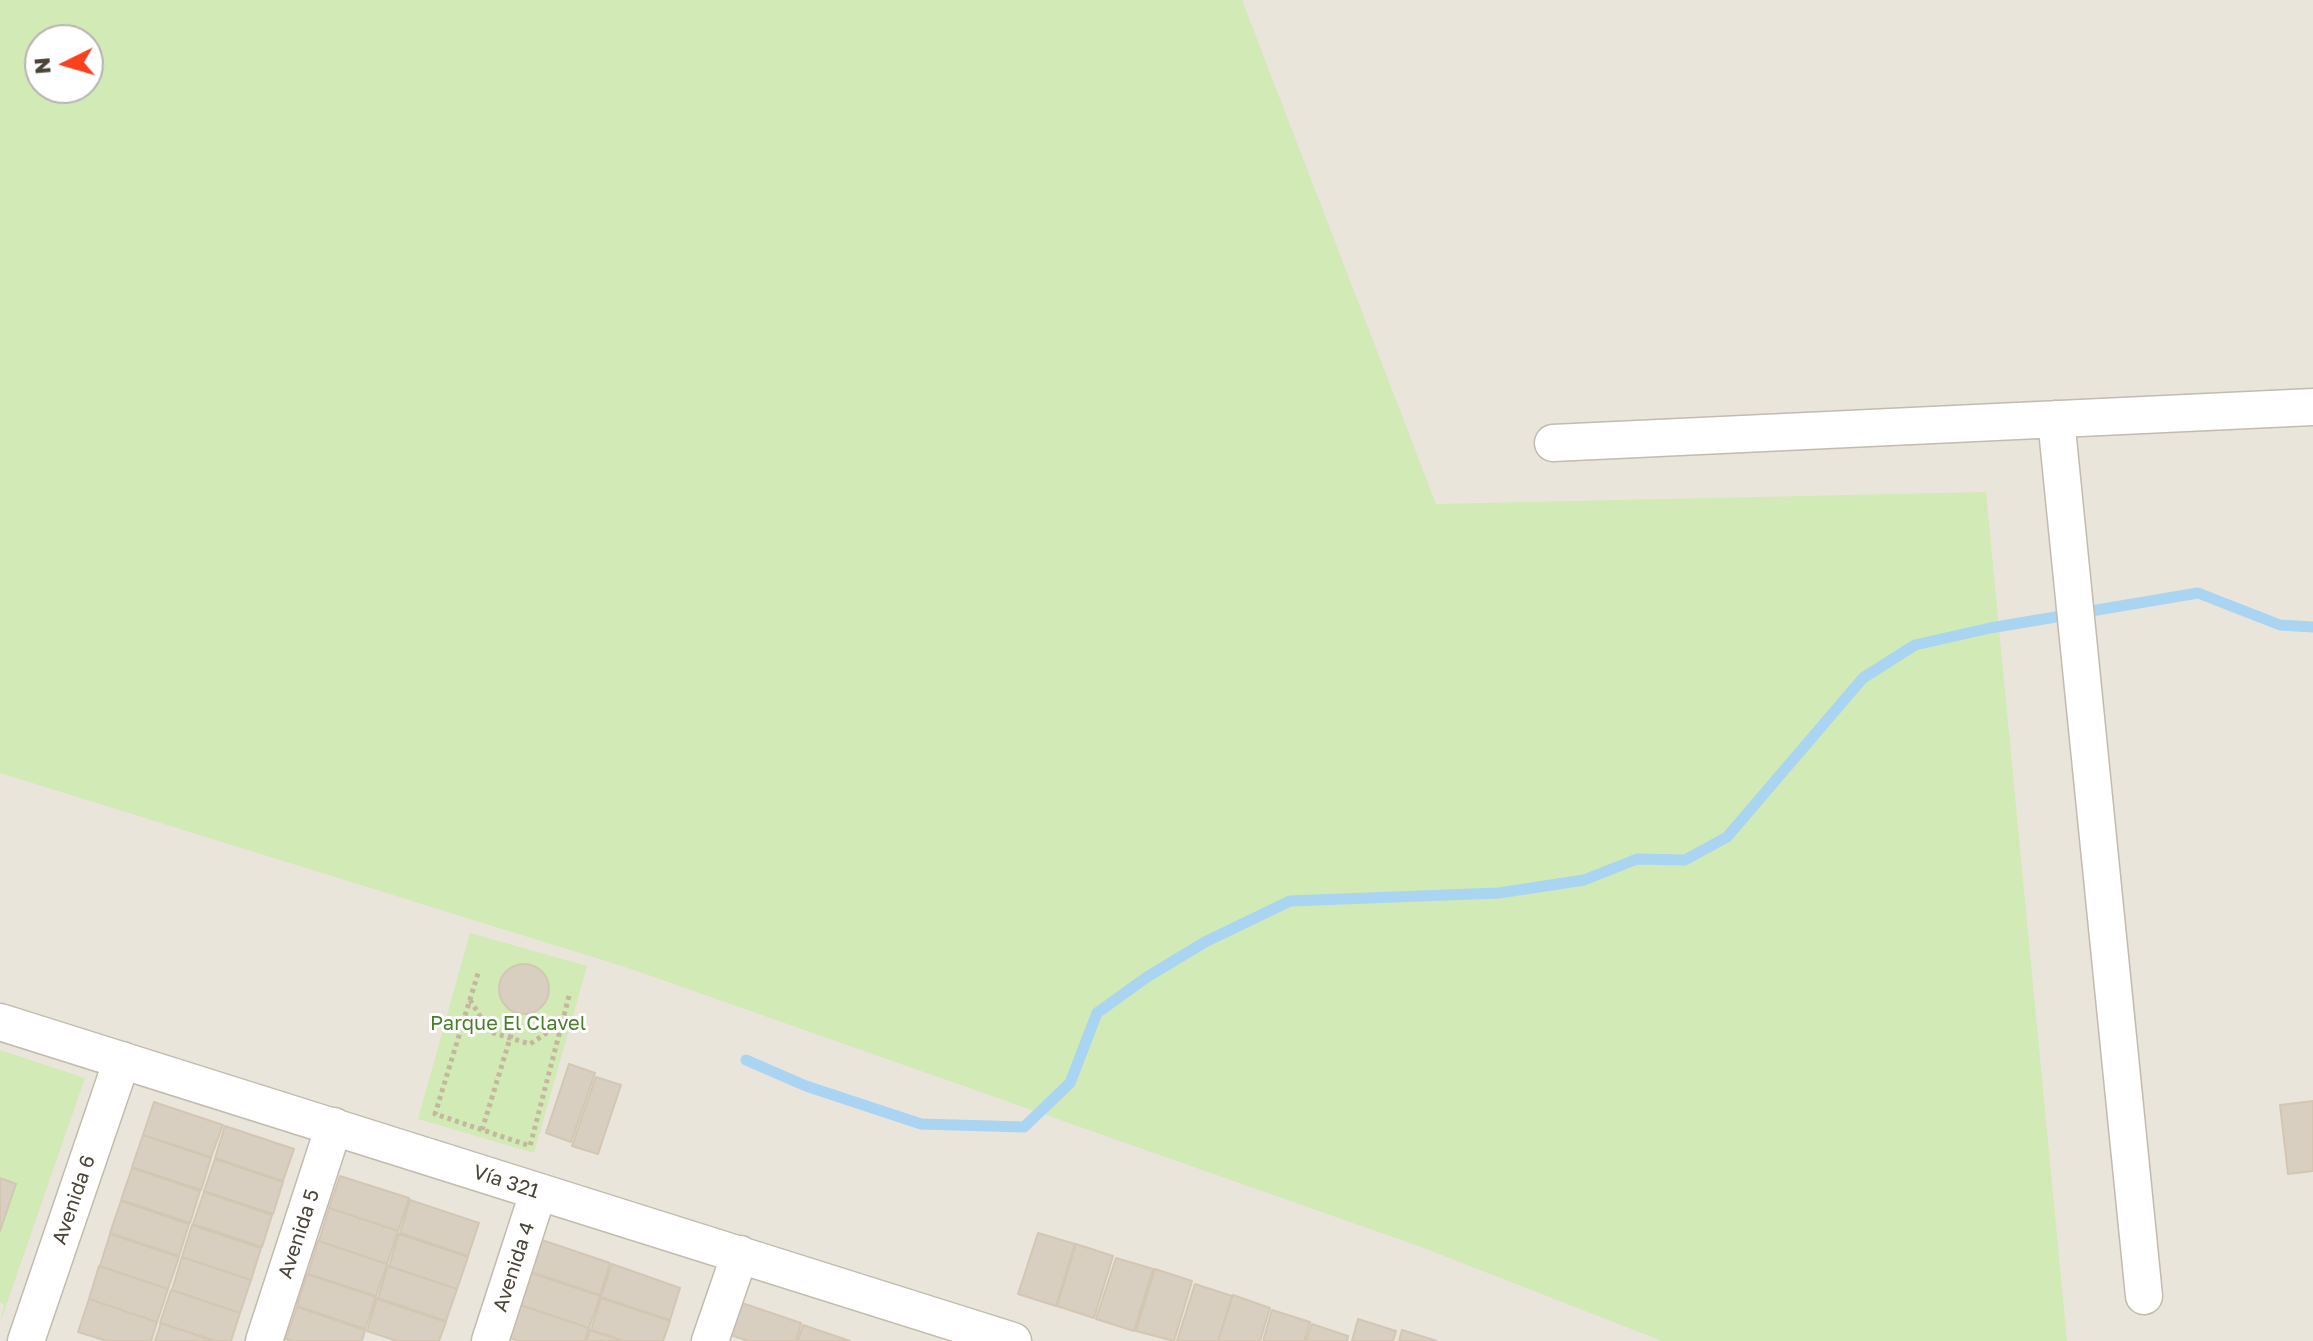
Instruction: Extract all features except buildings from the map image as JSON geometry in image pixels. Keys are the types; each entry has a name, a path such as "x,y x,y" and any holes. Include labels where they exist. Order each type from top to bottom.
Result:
{"street":[{"path":"1553,443 2313,407"},
{"path":"2056,419 2144,1296"},
{"name":"Vía 321","path":"0,1022 740,1254 930,1328 1013,1341"},
{"name":"Avenida 6","path":"26,1341 122,1060"},
{"name":"Avenida 5","path":"264,1341 334,1126"},
{"name":"Avenida 4","path":"490,1341 538,1193"},
{"path":"710,1341 740,1254"}],"path":[{"path":"479,970 435,1114 530,1146 570,992"},
{"path":"470,1000 490,1032 530,1044 562,1023"},
{"path":"482,1130 516,1019"}],"shaded area":[{"path":"0,0 2313,0 2313,1341 0,1341"}],"green space":[{"path":"0,0 1242,0 1436,504 1986,492 2067,1341 1662,1341 1421,1247 631,969 0,773"},
{"name":"Parque El Clavel","path":"470,933 587,966 534,1153 418,1119"},
{"path":"0,1050 85,1078 0,1323 4,1304 0,1302 0,1231 16,1184 0,1178"}],"waterway":[{"path":"746,1060 806,1086 921,1124 1024,1127 1070,1083 1097,1013 1147,977 1205,942 1290,901 1499,893 1584,880 1637,859 1685,860 1727,837 1863,678 1915,645 1990,628 2198,593 2280,625 2313,627"}]}
